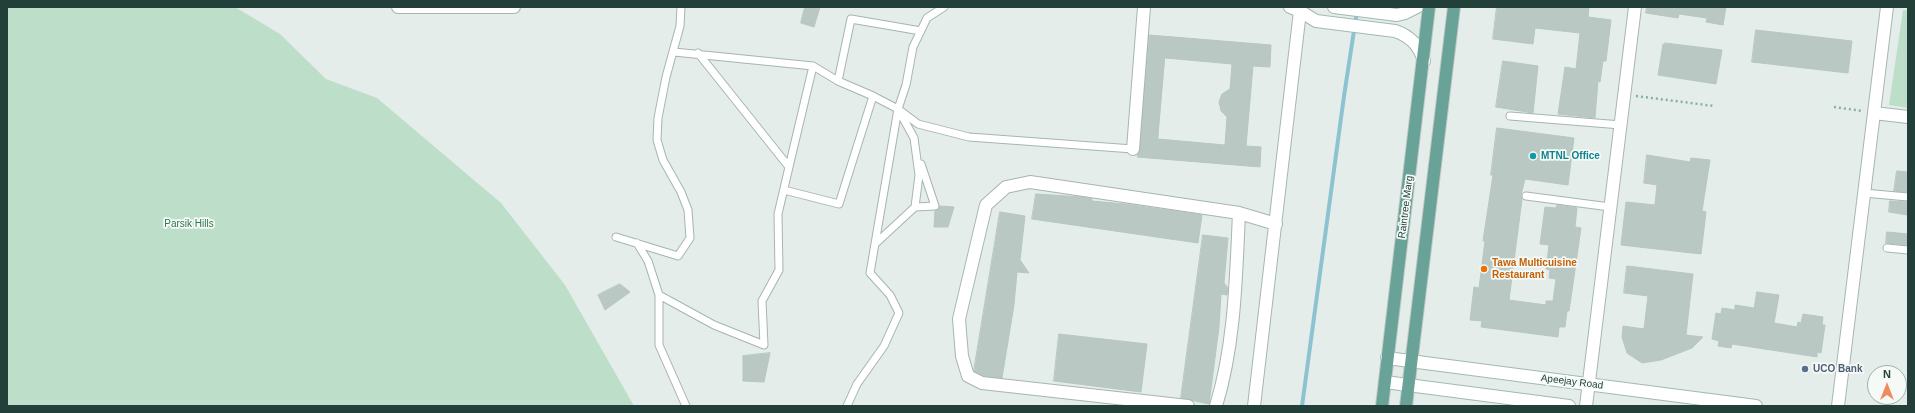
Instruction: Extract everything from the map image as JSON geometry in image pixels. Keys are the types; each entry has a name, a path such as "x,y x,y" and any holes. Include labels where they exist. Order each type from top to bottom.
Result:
{"main road":[{"name":"Raintree Marg","path":"1382,406 1424,61 1429,7"},
{"path":"1406,406 1454,7"}],"street":[{"path":"398,7 514,7"},
{"path":"1133,149 1144,7"},
{"path":"1339,8 1396,15 1405,13 1417,7"},
{"path":"1586,406 1620,125 1626,95 1636,7"},
{"path":"1838,406 1887,7"},
{"path":"1301,8 1316,21 1395,31 1408,37 1418,48 1424,61"},
{"path":"1254,406 1301,8"},
{"path":"1874,113 1908,117"},
{"path":"1188,406 982,383 968,376 962,356 959,319 986,205 1006,187 1030,182 1239,213 1276,224"},
{"path":"1216,406 1225,377 1236,289 1239,213"},
{"name":"Apeejay Road","path":"1387,358 1756,406"},
{"path":"1384,382 1515,402 1570,406"}],"lane":[{"path":"616,237 678,256 690,238 688,210 681,192 663,160 657,140 658,118 666,77 680,26 681,7"},
{"path":"847,406 857,384 884,346 899,313 890,295 870,273 898,109 906,85 913,47 927,18 944,7"},
{"path":"838,81 851,19 921,31"},
{"path":"674,52 698,53 813,66 838,81 873,96 898,109 918,124 969,137 1133,149"},
{"path":"698,53 789,166"},
{"path":"659,296 714,325 764,345 762,301 779,270 778,214 813,66"},
{"path":"784,190 839,204 873,96"},
{"path":"898,109 914,138 919,175 915,207"},
{"path":"1510,116 1620,125"},
{"path":"875,244 915,207 935,206 915,148"},
{"path":"1864,193 1908,198"},
{"path":"1526,196 1610,207"},
{"path":"637,243 648,261 659,296 659,345 686,406"},
{"path":"1887,248 1908,250"}],"path":[{"path":"1626,95 1714,106"},
{"path":"1834,107 1874,113"}],"green space":[{"name":"Parsik Hills","path":"7,7 235,7 280,34 326,79 377,98 501,203 565,285 634,406 7,406"},
{"path":"1903,10 1908,10 1908,108 1889,105"}],"building":[{"path":"805,7 820,7 814,27 801,23"},
{"path":"1497,7 1589,7 1588,17 1611,20 1606,61 1603,61 1600,82 1598,81 1595,118 1558,114 1565,67 1576,69 1580,33 1535,28 1533,44 1493,39"},
{"path":"1647,7 1726,7 1723,25 1706,22 1707,18 1679,14 1678,18 1646,13"},
{"path":"1756,30 1852,41 1848,73 1752,62"},
{"path":"1149,35 1271,45 1270,67 1253,66 1246,146 1261,147 1260,167 1137,157 1140,150","holes":["1165,58 1232,64 1230,89 1222,94 1219,102 1221,111 1227,117 1225,145 1158,139"]},
{"path":"1665,43 1722,50 1716,84 1658,75 1663,44 1665,45"},
{"path":"1503,61 1538,66 1533,113 1496,107"},
{"path":"1497,128 1574,138 1568,185 1525,179 1521,195 1522,199 1509,300 1546,305 1546,301 1553,301 1556,279 1549,278 1550,270 1546,269 1549,245 1540,244 1545,207 1556,208 1557,205 1577,208 1575,227 1581,228 1572,291 1565,327 1559,327 1558,337 1481,327 1482,321 1470,320 1474,287 1479,288 1485,241 1483,241 1493,175 1491,175"},
{"path":"1647,155 1690,162 1691,158 1710,160 1702,211 1706,212 1701,254 1621,245 1626,202 1655,205 1657,185 1644,183"},
{"path":"1897,171 1908,172 1908,192 1894,191"},
{"path":"1036,194 1082,197 1092,199 1092,201 1202,215 1198,243 1032,219"},
{"path":"1890,201 1908,202 1908,215 1889,212"},
{"path":"940,206 954,207 948,227 934,227 935,211"},
{"path":"1000,212 1025,216 1020,260 1029,273 1017,272 1014,305 1002,378 984,376 974,371"},
{"path":"1887,232 1908,234 1908,245 1886,243"},
{"path":"1203,235 1228,238 1224,283 1228,288 1227,295 1221,294 1219,327 1209,404 1181,398"},
{"path":"1627,266 1693,274 1686,335 1703,337 1692,348 1661,360 1642,363 1627,353 1622,337 1623,326 1644,329 1648,296 1624,293"},
{"path":"620,284 630,292 605,310 598,295"},
{"path":"1757,292 1779,295 1774,323 1797,327 1798,322 1801,323 1803,314 1823,317 1822,325 1825,325 1821,353 1817,352 1817,357 1732,344 1731,348 1718,346 1719,341 1712,339 1716,313 1721,314 1722,308 1735,310 1735,305 1754,308"},
{"path":"1059,334 1147,344 1141,392 1054,381"},
{"path":"770,353 764,382 743,381 743,356"}],"waterway":[{"path":"1302,406 1357,11"}],"place":[{"name":"MTNL Office","path":"1533,156"},
{"name":"Tawa Multicuisine Restaurant","path":"1484,269"},
{"name":"UCO Bank","path":"1805,369"}]}
